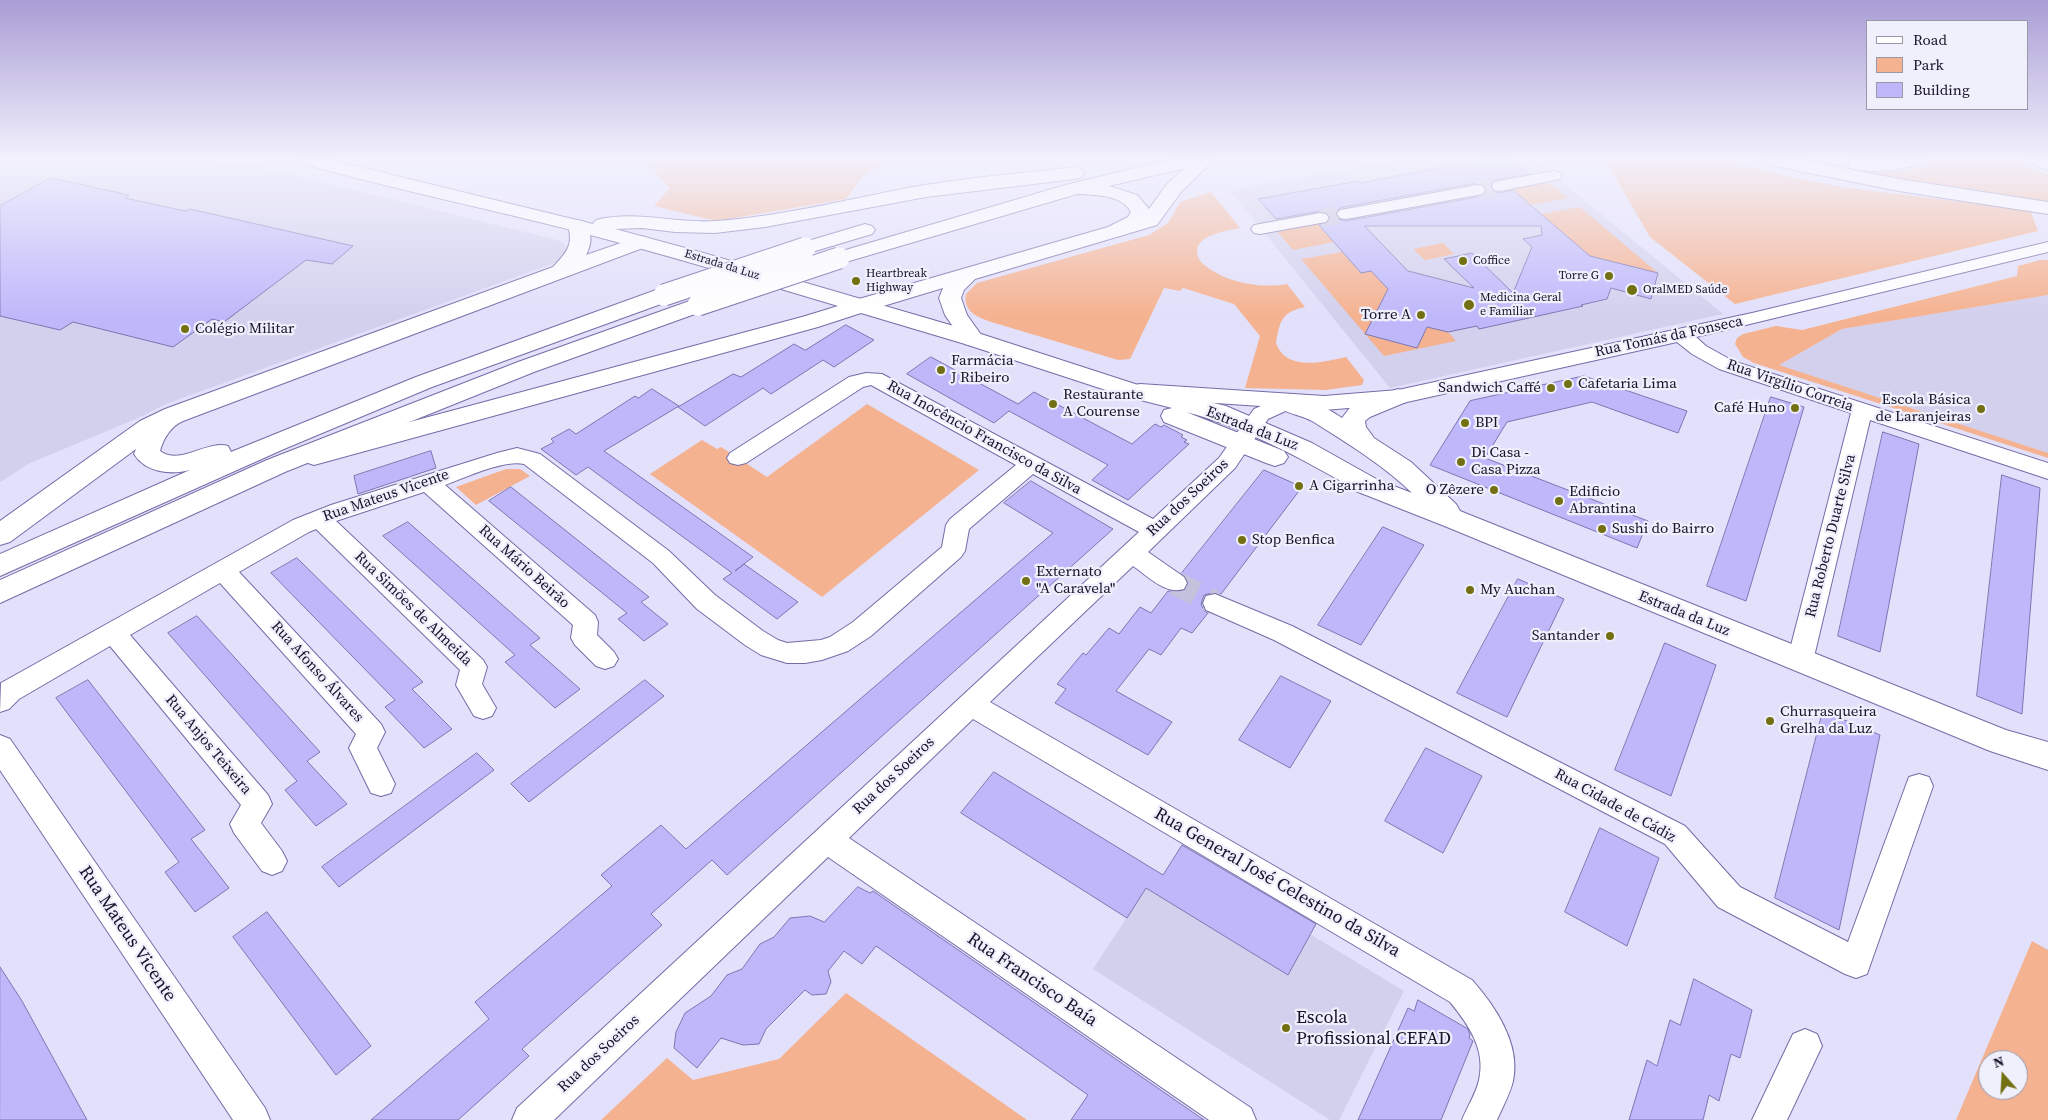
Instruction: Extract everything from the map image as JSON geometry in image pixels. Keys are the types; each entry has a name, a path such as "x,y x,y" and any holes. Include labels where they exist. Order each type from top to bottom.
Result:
{"main road":[{"name":"Estrada da Luz","path":"520,212 641,242 974,339 1129,390 1164,413 1247,435 1292,464 1368,485 2002,742 2048,756"},
{"path":"562,270 574,258 581,247 582,236 578,226 642,222 675,226 716,227 808,212"},
{"path":"0,566 276,455 698,304 978,212"},
{"path":"1115,231 1136,221 1141,212"},
{"path":"174,415 156,431 149,442 148,454 155,461 169,464 190,463 230,448 276,455 810,322 1115,231 1136,228 1150,221 1156,212"},
{"path":"0,592 424,382 664,295 884,224"},
{"path":"0,535 149,427 174,415 641,242"},
{"path":"969,274 954,288 950,298 956,315 974,339"},
{"path":"1365,444 1354,428 1353,419 1361,411 1398,397"},
{"path":"1287,402 1318,414 1402,468 1456,520"},
{"name":"Estrada da Luz","path":"2002,742 2048,766"}],"street":[{"path":"1346,214 1355,212"},
{"path":"1260,229 1320,218"},
{"name":"Rua Tomás da Fonseca","path":"1129,390 1287,402 1328,403 1398,397 1681,335 2048,247"},
{"name":"Rua Virgílio Correia","path":"1681,335 1699,350 1726,365 2048,471"},
{"name":"Rua Inocêncio Francisco da Silva","path":"738,458 856,382 869,378 877,380 1154,530"},
{"name":"Rua Tomás da Fonseca","path":"1247,435 1261,414 1287,402"},
{"name":"Rua Roberto Duarte Silva","path":"1800,661 1862,411"},
{"name":"Rua dos Soeiros","path":"530,1120 1227,463 1247,435"},
{"name":"Rua Mateus Vicente","path":"0,701 10,691 319,518 507,457 517,456 532,459 661,557 706,602 754,638 770,648 787,653 805,653 822,650 850,638 953,551 958,525 1031,464"},
{"name":"Rua Mário Beirão","path":"428,482 586,622 584,638 605,659"},
{"name":"Rua Simões de Almeida","path":"319,518 474,667 469,685 483,708"},
{"path":"1131,552 1175,583"},
{"name":"Rua Afonso Álvares","path":"224,570 371,732 363,748 381,784"},
{"name":"Rua Cidade de Cádiz","path":"1215,603 1283,633 1675,835 1729,897 1856,963 1918,786"},
{"name":"Rua Anjos Teixeira","path":"113,632 258,804 244,824 272,861"},
{"name":"Rua General José Celestino da Silva","path":"970,704 1461,991 1476,1007 1488,1031 1496,1056 1496,1081 1479,1120"},
{"name":"Rua Mateus Vicente","path":"5,766 254,1120"},
{"name":"Rua Francisco Baía","path":"826,839 1238,1120"},
{"path":"1770,1120 1805,1046"}],"shaded area":[{"name":"Colégio Militar","path":"0,212 445,212 561,241 567,247 563,256 554,263 166,404 138,418 28,464 0,482"},
{"path":"1248,212 1599,212 1723,314 1390,388"},
{"name":"Escola Básica de Laranjeiras","path":"2048,295 2048,453 1778,365 1842,329"},
{"name":"Escola Profissional CEFAD","path":"1146,888 1288,975 1310,934 1404,991 1339,1120 1330,1120 1093,969"}],"green space":[{"path":"680,212 768,212 716,221"},
{"path":"1174,212 1227,212 1240,228 1216,233 1202,241 1197,253 1201,262 1219,275 1241,282 1253,285 1287,284 1305,307 1291,312 1283,318 1276,343 1281,352 1288,358 1306,363 1346,357 1364,380 1362,385 1326,390 1245,388 1260,336 1234,304 1183,288 1180,291 1164,288 1130,359 1118,360 988,321 971,312 966,304 966,294 977,283 1149,235 1168,223"},
{"path":"1586,212 1658,273 1574,252 1563,233 1541,214"},
{"path":"1636,212 2031,212 2038,231 1735,304 1650,237"},
{"path":"1316,223 1334,242 1293,250 1276,230"},
{"path":"1443,243 1454,254 1425,260 1413,249"},
{"path":"1342,252 1361,273 1371,271 1388,289 1365,334 1301,259"},
{"path":"2040,260 2048,260 2048,295 1842,329 1779,365 2048,453 2048,458 1754,363 1743,357 1735,344 1737,338 1743,334 1776,326 1802,330 2017,276 2018,266"},
{"path":"1427,327 1448,332 1456,341 1384,356 1365,334 1417,348"},
{"path":"867,404 979,470 822,597 650,474 702,440 717,449 721,447 767,477"},
{"path":"506,469 520,469 530,476 476,505 456,487"},
{"path":"2032,941 2048,950 2048,1120 1956,1120 1978,1068 1978,1100 2028,1100 2028,1050 1986,1050"},
{"path":"846,993 1027,1120 601,1120 667,1058 693,1080 779,1059"}],"building":[{"path":"0,212 204,212 353,246 332,264 306,260 224,322 212,319 173,347 73,322 60,330 0,316"},
{"path":"1270,212 1313,212 1276,219"},
{"path":"1325,212 1336,212 1335,214 1338,219 1346,221 1394,212 1539,212 1590,256 1658,273 1651,299 1611,288 1607,299 1479,329 1477,326 1448,332 1427,327 1417,348 1365,334 1388,289 1371,271 1361,273 1319,225 1326,224 1330,219 1328,213","holes":["1365,226 1541,226 1542,235 1523,239 1532,247 1513,293 1472,253 1444,259 1474,288 1408,271"]},
{"path":"846,325 874,340 834,367 823,360 771,394 763,388 705,426 678,407 733,374 741,377 794,344 805,350"},
{"path":"931,357 1018,404 1034,392 1132,444 1155,424 1161,427 1164,425 1183,435 1181,437 1187,440 1184,442 1189,444 1128,500 1092,480 1108,465 1009,411 994,423 907,374"},
{"path":"1584,376 1687,411 1678,433 1592,402 1507,422 1485,458 1648,521 1637,548 1430,465 1470,401"},
{"path":"652,389 679,406 604,451 753,557 744,564 798,602 777,619 723,579 732,573 588,467 576,475 541,449 554,442 551,439 569,429 576,434 635,396 638,398"},
{"path":"1771,397 1804,407 1746,601 1707,586"},
{"path":"1883,432 1919,444 1880,652 1838,636"},
{"path":"431,451 436,468 358,494 354,476"},
{"path":"1264,470 1302,487 1221,594 1215,592 1204,595 1201,604 1204,611 1208,613 1192,633 1181,628 1161,655 1149,649 1116,691 1172,722 1148,755 1055,703 1066,689 1057,684 1083,653 1086,655 1109,628 1119,634 1140,607 1151,613 1168,591 1186,590 1189,582 1182,573"},
{"path":"2002,475 2040,488 2022,714 1977,696"},
{"path":"1031,481 1113,529 727,875 712,860 651,914 662,925 522,1049 529,1056 458,1120 371,1120 489,1019 475,1002 612,886 601,875 661,825 686,849 1053,533 1004,503"},
{"path":"511,487 649,597 641,602 668,624 644,641 618,619 627,613 489,501"},
{"path":"408,522 540,638 530,645 580,689 555,708 505,662 515,655 383,536"},
{"path":"1383,527 1424,545 1361,645 1318,625"},
{"path":"297,558 423,682 412,689 452,729 424,748 385,707 395,700 271,573"},
{"path":"1518,579 1564,599 1507,717 1457,693"},
{"path":"197,616 320,752 307,761 347,804 316,826 285,790 297,781 168,633"},
{"path":"1665,643 1716,665 1671,796 1615,770"},
{"path":"1281,676 1331,701 1290,768 1239,740"},
{"path":"88,680 205,830 191,839 229,888 195,912 165,872 179,862 56,698"},
{"path":"645,680 664,696 529,802 511,784"},
{"path":"1823,711 1880,735 1839,930 1775,898"},
{"path":"1426,748 1482,776 1443,853 1385,821"},
{"path":"477,753 494,770 339,887 322,867"},
{"path":"994,772 1163,875 1182,845 1316,924 1288,975 1146,888 1127,918 961,813"},
{"path":"1600,828 1659,858 1627,946 1565,912"},
{"path":"858,887 870,893 873,891 1204,1120 1071,1120 1088,1095 876,946 862,964 844,951 828,971 831,982 826,994 812,995 805,990 766,1029 759,1044 743,1045 721,1038 697,1068 674,1048 676,1032 685,1013 711,996 727,975 742,969 760,944 774,937 790,918 810,916 824,922"},
{"path":"267,912 371,1046 336,1075 233,937"},
{"path":"0,967 22,1001 87,1120 0,1120"},
{"path":"1694,979 1752,1010 1740,1058 1731,1054 1719,1101 1709,1095 1703,1120 1629,1120 1647,1060 1657,1066 1670,1020 1680,1025"},
{"path":"1418,1000 1468,1029 1469,1038 1473,1041 1441,1120 1358,1120 1408,1008 1414,1011"}],"tunnel":[{"path":"1320,218 1346,214"},
{"path":"1175,583 1215,603"}],"place":[{"name":"Coffice","path":"1463,261"},
{"name":"Torre G","path":"1609,276"},
{"name":"Heartbreak Highway","path":"856,281"},
{"name":"OralMED Saúde","path":"1632,290"},
{"name":"Medicina Geral e Familiar","path":"1469,305"},
{"name":"Torre A","path":"1421,315"},
{"name":"Colégio Militar","path":"185,329"},
{"name":"Farmácia J Ribeiro","path":"941,370"},
{"name":"Cafetaria Lima","path":"1568,384"},
{"name":"Sandwich Caffé","path":"1551,388"},
{"name":"Restaurante A Courense","path":"1053,404"},
{"name":"Café Huno","path":"1795,408"},
{"name":"Escola Básica de Laranjeiras","path":"1981,409"},
{"name":"BPI","path":"1465,423"},
{"name":"Di Casa - Casa Pizza","path":"1461,462"},
{"name":"A Cigarrinha","path":"1299,486"},
{"name":"O Zêzere","path":"1494,490"},
{"name":"Edificio Abrantina","path":"1559,501"},
{"name":"Sushi do Bairro","path":"1602,529"},
{"name":"Stop Benfica","path":"1242,540"},
{"name":"Externato \"A Caravela\"","path":"1026,581"},
{"name":"My Auchan","path":"1470,590"},
{"name":"Santander","path":"1610,636"},
{"name":"Churrasqueira Grelha da Luz","path":"1770,721"},
{"name":"Escola Profissional CEFAD","path":"1286,1028"}]}
